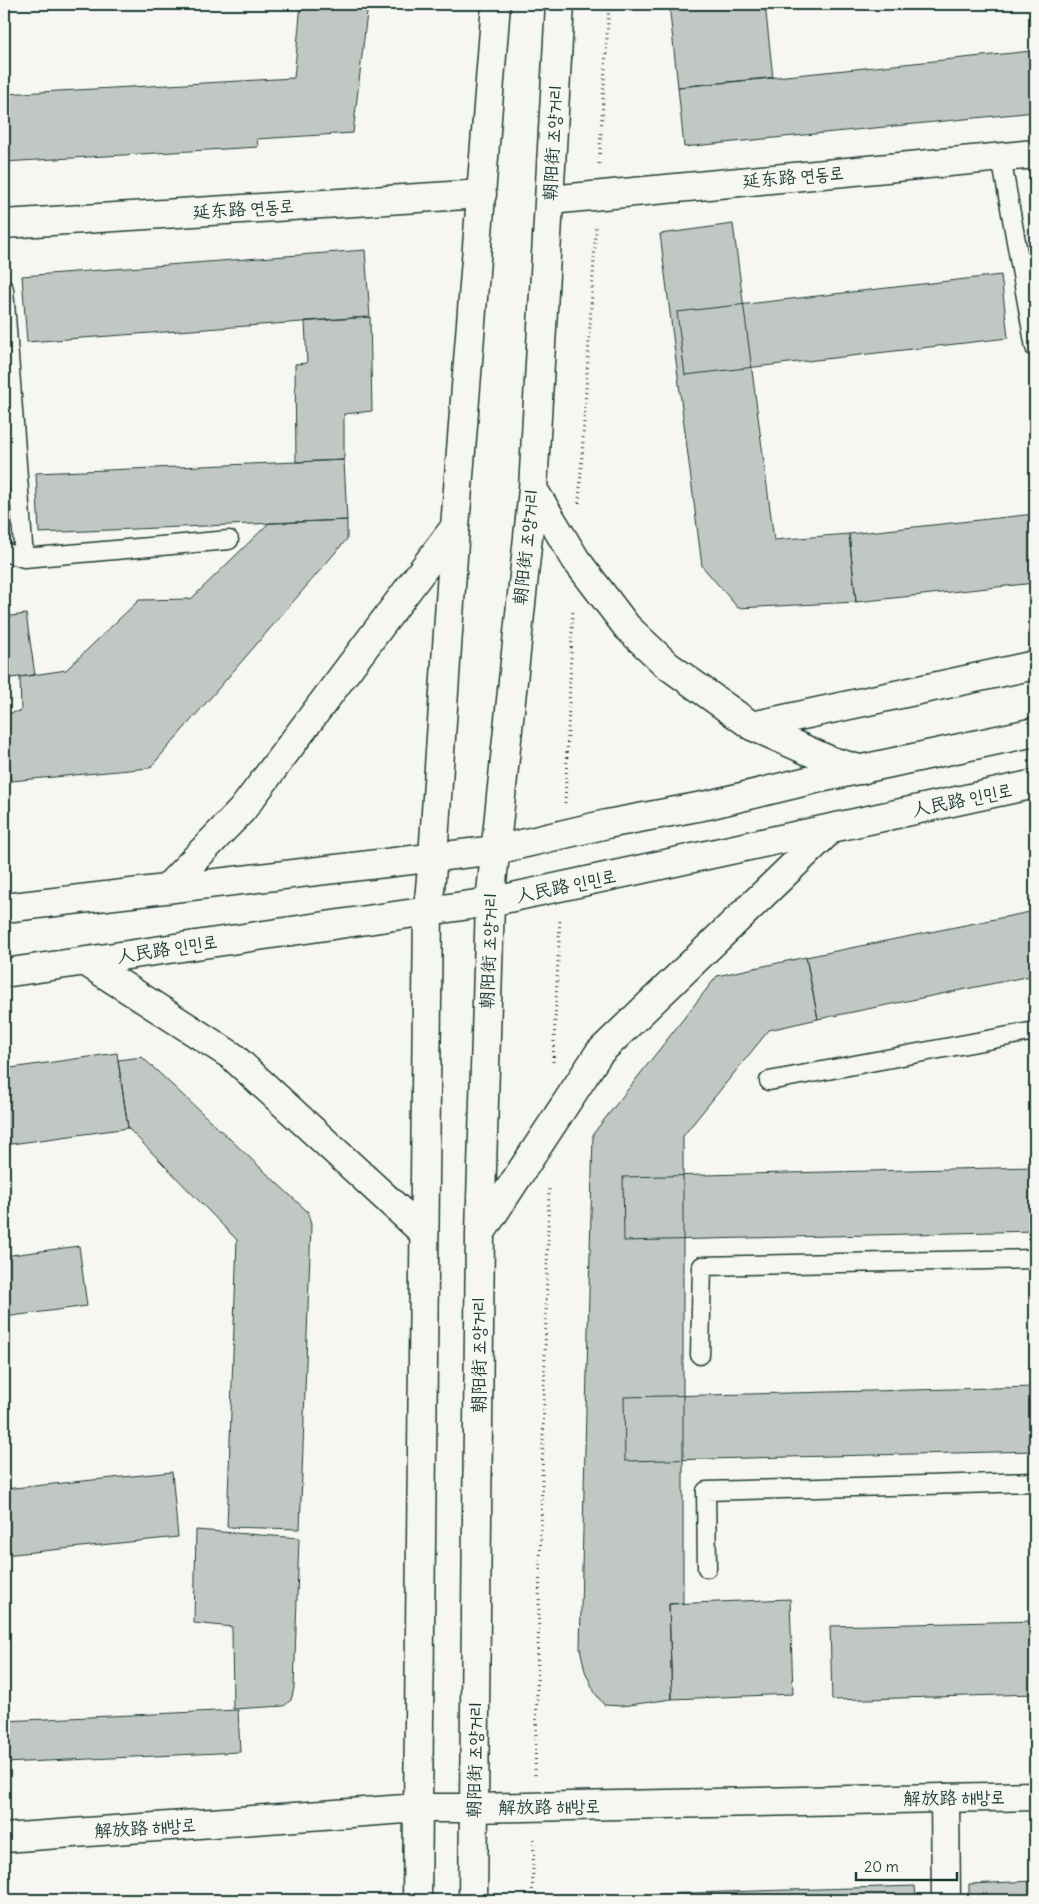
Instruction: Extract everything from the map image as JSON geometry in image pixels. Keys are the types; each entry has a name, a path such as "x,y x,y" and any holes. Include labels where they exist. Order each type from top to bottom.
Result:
{"main road":[{"path":"417,1900 428,910 455,527 496,4"},
{"name":"朝阳街 조양거리","path":"473,1900 480,1234 490,902 532,489 560,4"},
{"name":"延东路 연동로","path":"550,200 1035,154"},
{"name":"延东路 연동로","path":"4,224 482,194"},
{"path":"532,489 576,560 627,627 667,665 752,726 830,760 862,770"},
{"path":"166,889 242,810 455,527"},
{"path":"752,726 1035,666"},
{"path":"4,908 496,850 606,824 708,805 1035,732"},
{"name":"人民路 인민로","path":"4,973 490,902 1035,784"},
{"path":"480,1234 599,1053 831,829"},
{"path":"86,962 232,1056 423,1232"},
{"name":"解放路 해방로","path":"4,1838 419,1808 1035,1796"},
{"path":"944,1798 946,1900"}],"lane":[{"path":"1001,157 1035,348"},
{"path":"4,289 24,558"},
{"path":"4,552 24,558 229,540"},
{"path":"769,1081 1035,1031"},
{"path":"700,1355 702,1266 1035,1259"},
{"path":"707,1568 706,1491 1035,1482"}],"path":[{"path":"579,511 609,4"},
{"path":"564,834 576,560"},
{"path":"553,1066 561,887"},
{"path":"532,1900 549,1185"}],"building":[{"path":"301,4 368,4 353,133 257,139 258,147 4,162 4,94 294,78"},
{"path":"669,4 765,4 773,78 678,87"},
{"path":"1032,51 1035,112 684,147 678,87"},
{"path":"733,224 774,540 849,534 856,602 738,608 702,566 660,234"},
{"path":"365,250 370,317 27,342 22,276"},
{"path":"1001,275 1008,338 685,375 677,312"},
{"path":"370,317 372,411 344,414 344,460 296,462 295,364 307,363 305,321"},
{"path":"7,458 10,513 4,513 4,459"},
{"path":"344,460 347,520 39,533 36,473"},
{"path":"1035,514 1035,583 856,602 849,534"},
{"path":"347,520 347,539 150,768 11,781 5,714 21,711 20,677 66,670 139,600 191,599 269,523"},
{"path":"26,614 35,675 4,679 4,617"},
{"path":"4,756 9,796 4,796"},
{"path":"1035,911 1035,975 818,1019 806,957"},
{"path":"806,957 818,1019 769,1030 683,1136 683,1603 669,1604 672,1699 622,1706 604,1705 595,1693 585,1671 580,1648 593,1134 717,976"},
{"path":"117,1053 128,1128 4,1145 4,1069"},
{"path":"142,1057 308,1212 311,1225 300,1529 227,1527 237,1240 128,1128 118,1060"},
{"path":"1035,1167 1035,1231 624,1241 623,1177"},
{"path":"79,1246 87,1306 4,1317 4,1256"},
{"path":"1035,1387 1035,1451 625,1461 624,1397"},
{"path":"172,1472 178,1537 4,1555 4,1489"},
{"path":"196,1530 299,1538 294,1688 291,1700 284,1706 233,1709 232,1627 194,1623"},
{"path":"790,1599 793,1694 672,1699 669,1604"},
{"path":"1035,1621 1035,1694 832,1700 830,1626"},
{"path":"238,1710 240,1752 4,1763 4,1721"},
{"path":"1035,1881 1035,1900 969,1900 969,1884"},
{"path":"915,1886 916,1900 630,1900 629,1895"},
{"path":"161,1897 161,1900 112,1900"},
{"path":"161,1897 218,1900 161,1900"}]}
